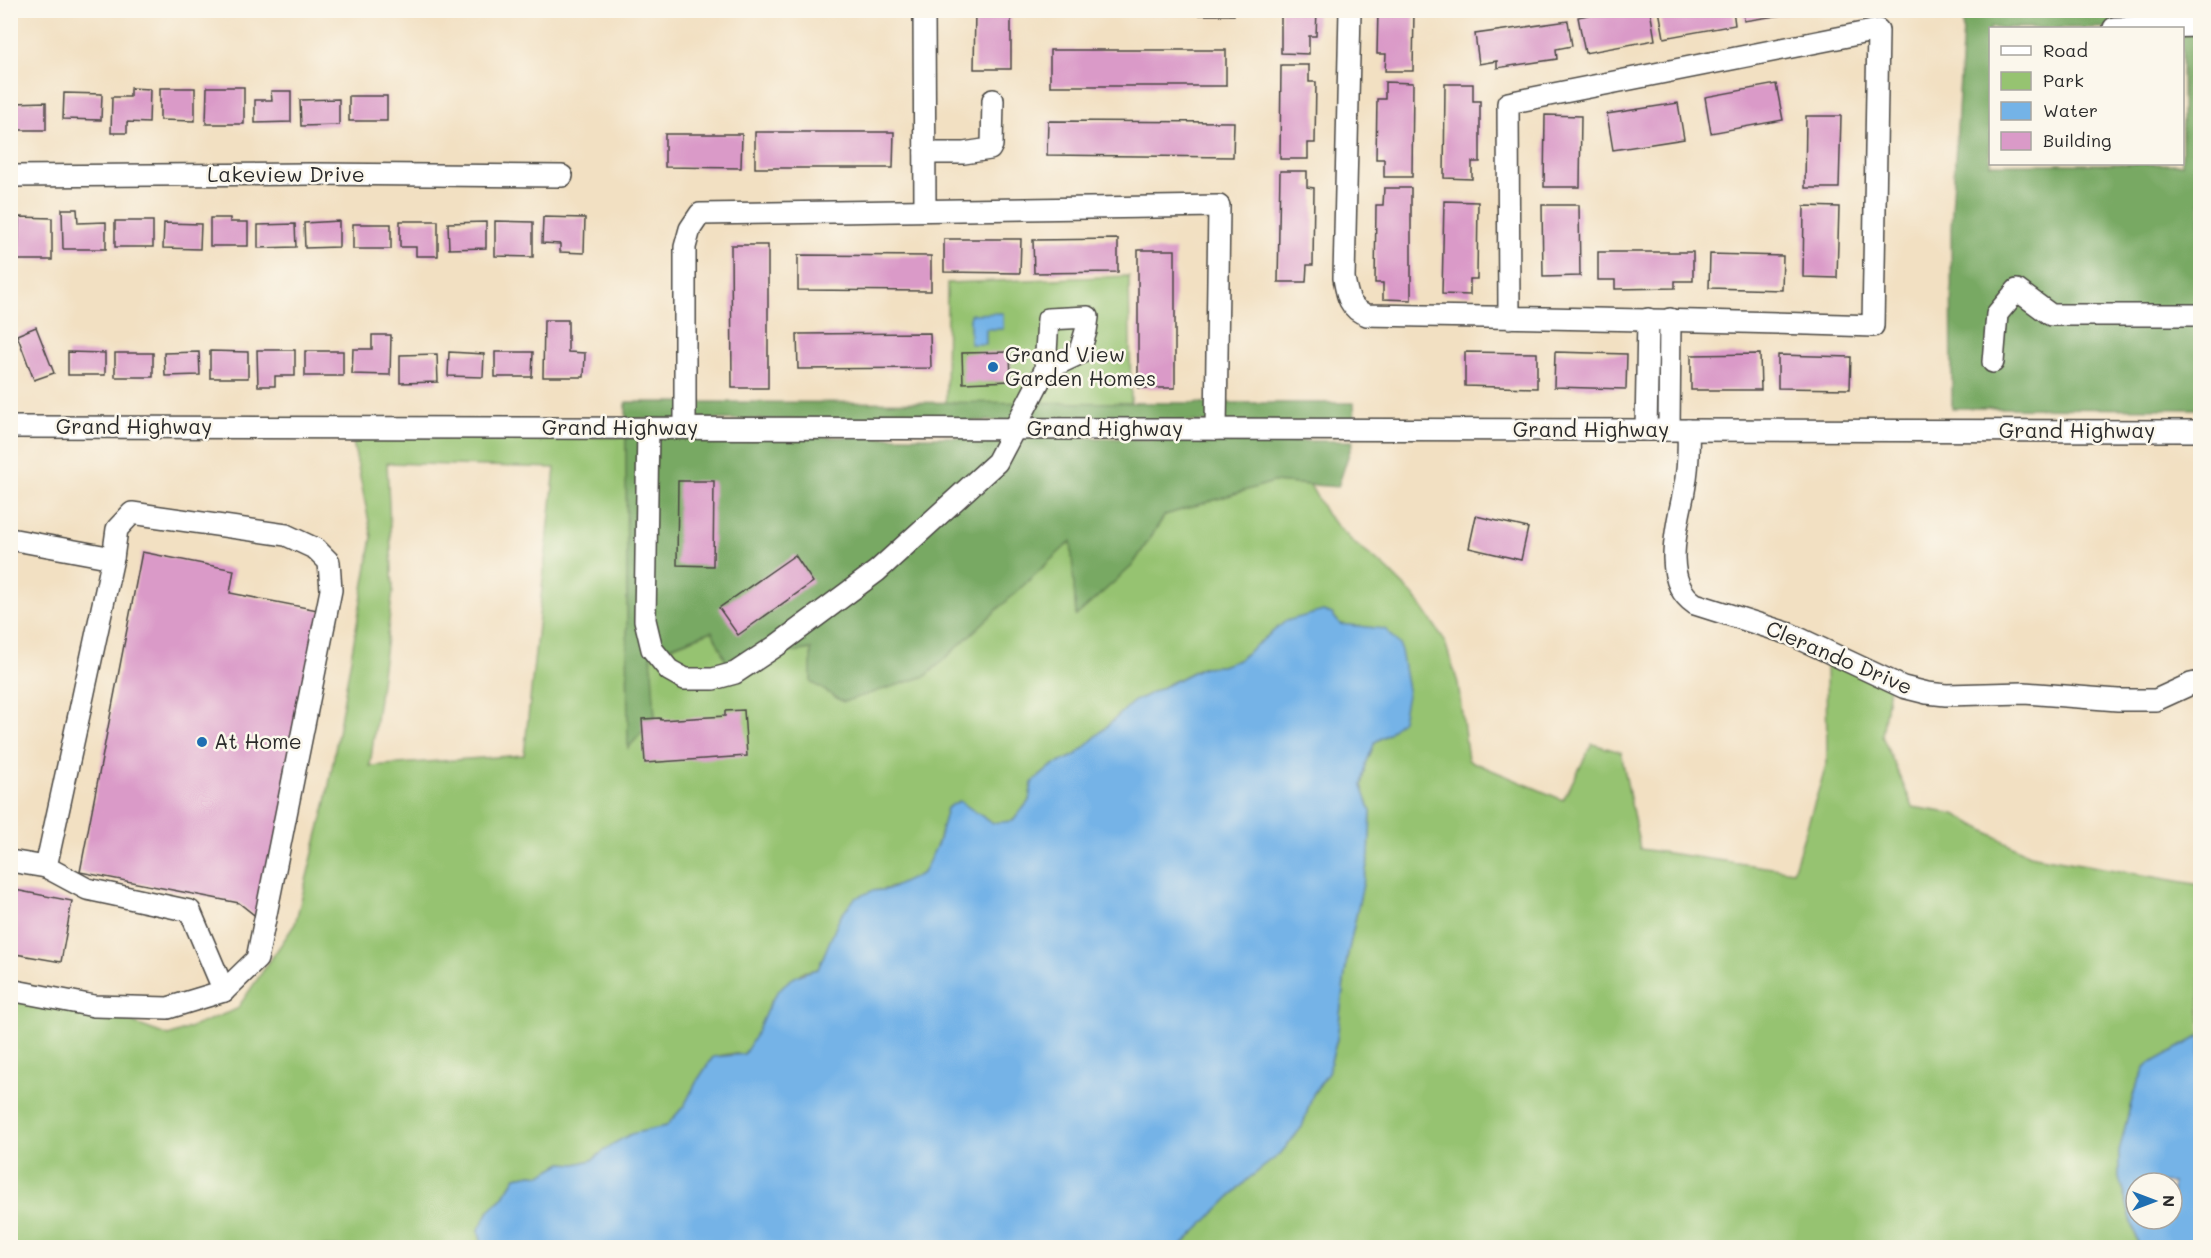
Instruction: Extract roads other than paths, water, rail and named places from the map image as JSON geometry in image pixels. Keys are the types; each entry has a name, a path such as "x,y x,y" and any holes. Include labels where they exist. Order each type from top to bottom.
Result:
{"street":[{"path":"924,10 925,210"},
{"path":"1350,10 1344,278 1348,300 1357,312 1366,315 1509,318 1670,319 1873,326 1878,30 1508,103 1509,318"},
{"path":"2157,27 2200,26"},
{"path":"925,153 964,153 990,149 993,100"},
{"name":"Lakeview Drive","path":"10,176 301,174 562,176"},
{"path":"685,428 685,247 690,229 700,214 1219,206 1216,429"},
{"path":"1992,362 1997,314 2017,290 2051,315 2200,315"},
{"path":"1646,430 1648,319"},
{"name":"Clerando Drive","path":"1670,319 1679,430 1689,452 1684,490 1675,528 1674,549 1681,591 1686,598 1695,604 1790,634 1903,687 1928,693 1946,695 2024,693 2118,700 2156,700 2200,682"},
{"path":"648,428 645,620 652,649 669,670 685,679 713,679 735,673 776,646 877,571 997,462 1046,370"},
{"name":"Grand Highway","path":"10,427 2200,431"},
{"path":"10,990 94,1006 168,1008 224,991 257,959 331,590 329,562 316,549 286,536 132,513 117,529 113,558 46,867"},
{"path":"10,539 113,558"},
{"path":"10,861 46,867 87,889 190,911 224,991"}],"water":[{"path":"1003,313 1003,329 986,329 986,344 970,344 970,314"},
{"path":"1323,611 1332,614 1340,624 1385,629 1400,645 1408,690 1402,720 1388,734 1375,742 1366,764 1362,786 1371,812 1369,856 1347,958 1337,1039 1328,1073 1313,1094 1302,1127 1280,1154 1248,1179 1180,1247 485,1248 483,1246 478,1231 489,1211 503,1198 516,1177 541,1175 562,1163 576,1164 592,1160 631,1134 666,1126 684,1106 713,1057 744,1054 778,991 801,974 818,969 840,917 855,898 872,891 890,889 923,873 938,843 947,808 959,801 992,823 1013,821 1029,801 1032,783 1052,766 1076,755 1133,702 1203,667 1221,666 1238,660 1286,621"},
{"path":"2200,1036 2200,1247 2139,1247 2134,1231 2184,1231 2184,1171 2124,1171 2124,1194 2119,1177 2119,1152 2135,1089 2146,1066"}],"place":[{"name":"Grand View Garden Homes","path":"993,367"},
{"name":"At Home","path":"202,742"}]}
